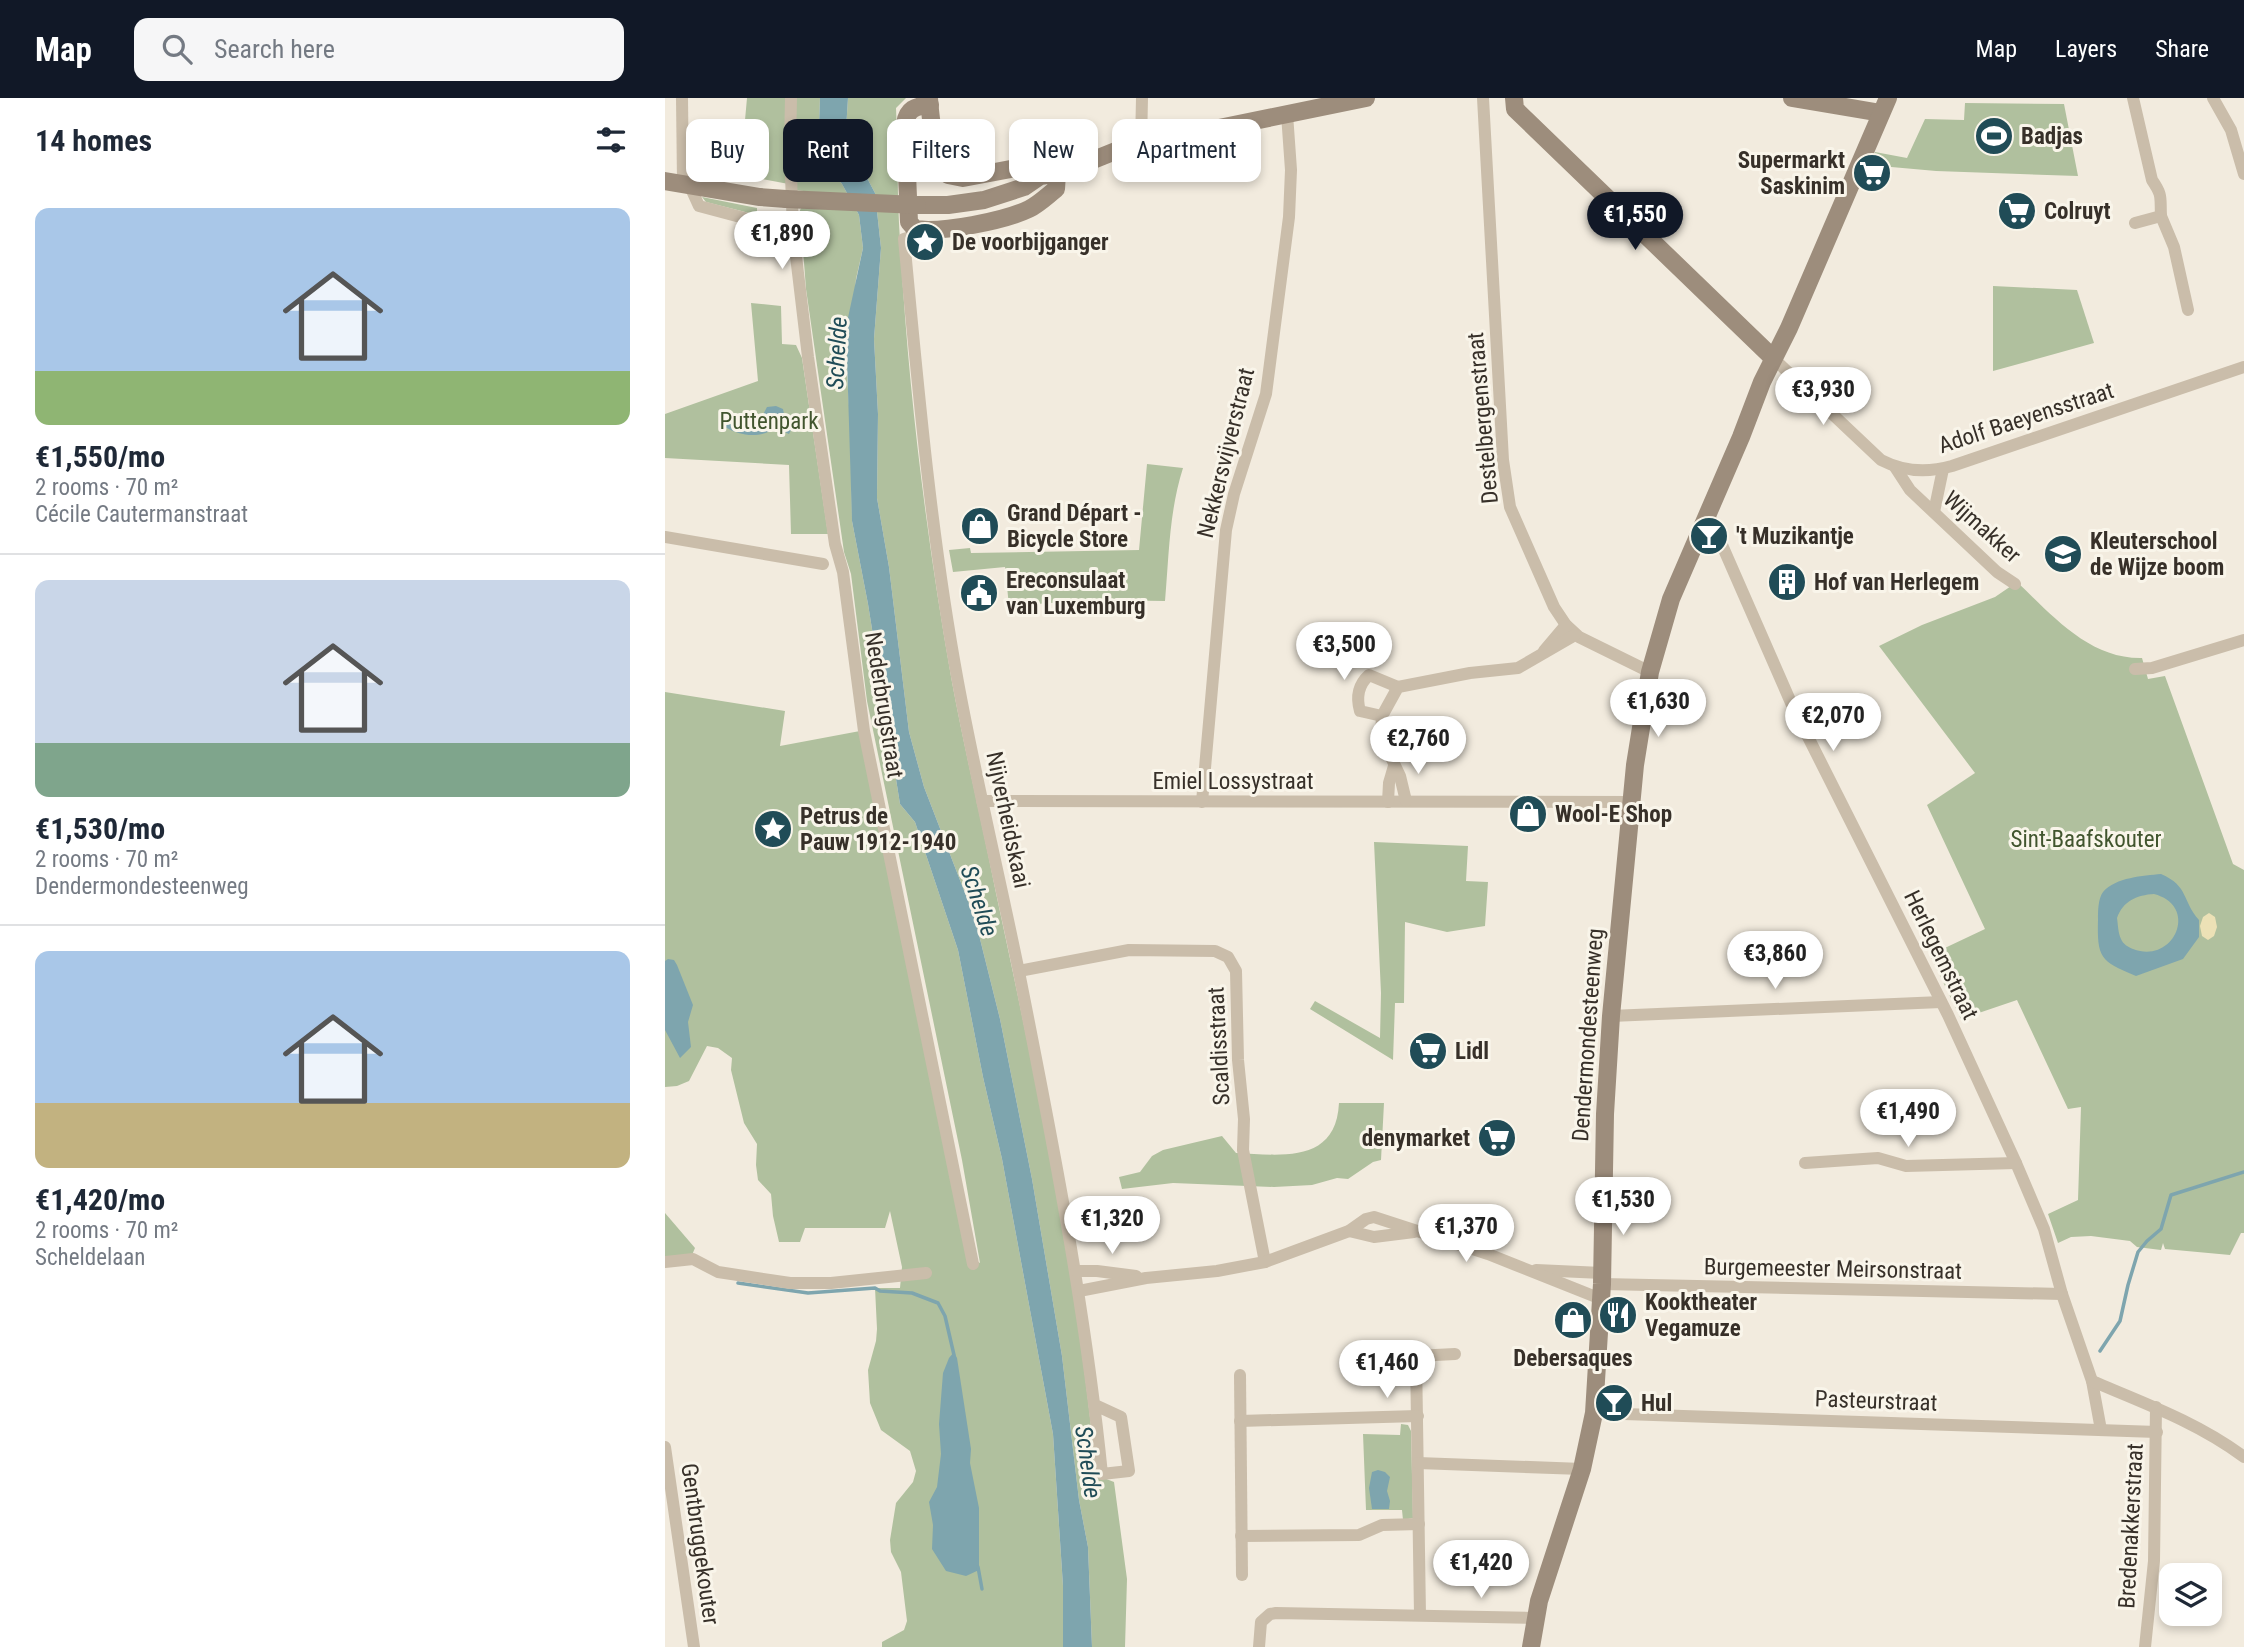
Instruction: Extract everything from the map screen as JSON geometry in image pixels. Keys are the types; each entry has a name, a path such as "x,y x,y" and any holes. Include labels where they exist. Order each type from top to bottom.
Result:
{"street":[{"path":"682,98 679,183 699,206 793,231"},
{"name":"Nederbrugstraat","path":"791,98 789,205 835,544 842,572 864,730 972,1264"},
{"path":"1142,98 1142,119"},
{"path":"1261,119 1366,98"},
{"name":"Destelbergenstraat","path":"1483,98 1503,460 1510,507 1554,607 1570,630"},
{"path":"1514,98 1515,109 1881,460 1895,467"},
{"path":"1792,98 1885,105"},
{"path":"2133,98 2153,180 2161,190 2161,216 2174,247 2188,310"},
{"path":"2213,98 2231,130 2244,174"},
{"path":"1009,169 957,179 948,175 942,166 929,101 907,113 905,124 909,222 915,229 928,231 987,221 1026,210 1056,189 1056,182"},
{"name":"Dendermondesteenweg","path":"1531,1647 1535,1618 1582,1469 1594,1413 1602,1286 1604,1152 1611,1016 1642,713 1650,672 1671,599 1773,358 1789,328 1885,105"},
{"name":"Nekkersvijverstraat","path":"1202,802 1226,530 1234,494 1266,394 1287,231 1291,170 1287,114"},
{"path":"679,183 760,197 789,205 948,205 983,200 1024,187 1030,182"},
{"path":"1034,182 1035,205"},
{"path":"2135,223 2161,216"},
{"name":"Nijverheidskaai","path":"928,231 904,239 922,442 943,595 958,684 1019,971 1076,1271 1102,1474 1129,1471 1121,1417 1095,1405"},
{"name":"Adolf Baeyensstraat","path":"1895,467 1924,471 1943,469 2244,367"},
{"name":"Wijmakker","path":"1895,467 1910,489 1997,572 2015,584"},
{"path":"1934,512 1943,469"},
{"name":"Herlegemstraat","path":"1708,513 1792,705 1941,1002 2041,1220 2062,1294 2092,1381 2101,1430"},
{"path":"665,537 824,565"},
{"path":"1382,716 1360,711 1357,701 1361,682 1369,675 1398,687 1470,673 1518,668 1542,654 1570,630 1650,672"},
{"path":"2134,669 2152,668 2244,640"},
{"path":"1398,687 1382,716 1381,736 1400,776 1406,801"},
{"path":"1388,802 1389,783 1394,766"},
{"name":"Emiel Lossystraat","path":"982,801 1632,802"},
{"name":"Scaldisstraat","path":"1019,971 1129,950 1215,951 1229,957 1236,971 1238,1060 1244,1104 1243,1150 1265,1262"},
{"path":"1611,1016 1941,1002"},
{"path":"1805,1163 1878,1158 1906,1166 2016,1163"},
{"path":"1079,1291 1146,1278 1217,1271 1265,1262 1349,1231 1366,1219 1374,1217 1407,1226 1417,1232 1488,1254 1525,1269 1602,1286"},
{"path":"1349,1231 1374,1237 1417,1232"},
{"path":"665,1262 693,1259 719,1272 790,1283 831,1283 926,1273"},
{"name":"Burgemeester Meirsonstraat","path":"1525,1269 1602,1286 2062,1294"},
{"path":"1076,1271 1146,1278"},
{"path":"1359,1356 1455,1354"},
{"path":"1416,1356 1420,1615"},
{"path":"1240,1375 1242,1575"},
{"path":"2092,1381 2156,1407 2219,1439 2244,1457"},
{"name":"Bredenakkerstraat","path":"2145,1647 2154,1561 2156,1407"},
{"name":"Pasteurstraat","path":"1594,1413 2157,1432"},
{"path":"1240,1421 1418,1416"},
{"name":"Gentbruggekouter","path":"665,1447 694,1647"},
{"path":"1418,1463 1582,1469"},
{"path":"1241,1536 1359,1535 1382,1525 1419,1524"},
{"path":"1259,1647 1261,1622 1270,1614 1535,1618"}],"green space":[{"path":"747,98 820,98 819,119 783,119 783,182 841,182 859,215 863,248 856,279 847,374 852,521 900,804 915,822 958,950 1002,1159 1053,1434 1063,1586 1063,1647 882,1647 882,1642 904,1630 907,1621 901,1572 891,1552 890,1540 896,1503 913,1482 916,1471 910,1451 881,1430 870,1403 868,1370 877,1329 875,1288 900,1288 902,1267 890,1211 885,1228 805,1228 800,1242 779,1242 771,1194 758,1180 757,1144 744,1123 731,1070 732,1058 718,1048 707,1046 689,1081 665,1087 665,692 785,711 780,746 860,731 967,1256 980,1263 962,1160 867,701 851,574 844,552 806,289 800,210 812,192 795,190 794,185 769,180 769,119 745,119"},
{"path":"848,98 906,98 896,108 896,119 887,119 887,182 898,182 903,295 926,517 957,708 1055,1182 1079,1328 1096,1475 1114,1482 1127,1579 1125,1647 1092,1647 1088,1547 1079,1500 1062,1356 1032,1179 1000,1019 975,919 924,787 909,732 889,567 877,498 878,414 874,339 881,248 875,193 869,182 873,182 873,119 847,119"},
{"name":"Badjas","path":"1965,103 2064,104 2078,176 1936,171 1869,165 1875,152 1907,158 1925,119 1964,120"},
{"path":"702,197 757,208 757,215 706,202"},
{"path":"1993,286 2077,290 2094,343 1993,371"},
{"name":"Puttenpark","path":"751,303 781,306 782,344 796,345 802,358 828,534 791,534 789,465 665,458 665,414 758,381"},
{"path":"1147,464 1183,468 1172,518 1165,601 1092,600 1009,606 1005,567 953,572 949,550 970,548 971,553 1139,550"},
{"name":"Sint-Baafskouter","path":"2017,582 2058,621 2088,643 2123,656 2142,658 2148,679 2165,676 2233,864 2244,870 2244,1233 2241,1233 2230,1255 2165,1249 2163,1243 2161,1250 2137,1247 2130,1241 2091,1236 2071,1237 2058,1243 2048,1214 2078,1200 2081,1107 2068,1109 2017,1000 1961,1019 1930,955 1985,929 1927,805 1975,773 1879,646 1922,625 1995,597"},
{"path":"1374,842 1468,846 1466,881 1488,882 1485,926 1447,932 1405,922 1404,1003 1395,1003 1393,1060 1310,1009 1315,1001 1380,1038 1381,993"},
{"path":"1339,1103 1384,1103 1381,1160 1373,1162 1348,1179 1337,1178 1312,1185 1274,1187 1173,1183 1122,1189 1119,1177 1140,1172 1152,1156 1163,1150 1222,1136 1236,1153 1271,1155 1303,1152 1328,1137 1336,1123"},
{"path":"665,1213 695,1248 692,1255 665,1257"},
{"path":"1401,1424 1408,1425 1411,1431 1413,1518 1403,1520 1402,1510 1366,1510 1363,1434 1400,1435"}],"sand":[{"path":"2209,913 2215,917 2217,927 2214,936 2208,940 2202,936 2200,926 2203,917"}],"water":[{"name":"Schelde","path":"820,98 848,98 847,119 819,119"},
{"name":"Schelde","path":"840,182 869,182 875,193 881,248 874,339 878,414 877,498 889,567 909,732 924,787 975,919 1000,1019 1032,1179 1062,1356 1079,1500 1088,1547 1092,1647 1063,1647 1063,1586 1053,1434 1002,1159 958,950 915,822 900,804 852,521 846,327 863,248 859,215"},
{"path":"776,406 783,409 786,424 791,430 789,434 776,428 757,435 744,434 725,427 727,419 745,426 758,424 767,407"},
{"path":"2161,874 2181,889 2199,920 2199,937 2183,959 2136,976 2103,957 2098,942 2099,902 2103,892 2115,883","holes":["2154,894 2168,900 2176,910 2178,921 2170,942 2160,949 2148,952 2124,944 2119,934 2117,918 2123,907 2136,898"]},
{"path":"674,960 677,965 693,1005 688,1022 691,1047 680,1058 665,1030 665,961"},
{"path":"954,1352 979,1508 979,1570 966,1576 946,1571 932,1549 933,1525 929,1502 937,1487 941,1454 939,1424 943,1373"},
{"path":"1378,1470 1390,1477 1387,1491 1389,1509 1372,1509 1369,1488 1372,1472"}],"waterway":[{"path":"2100,1351 2120,1321 2138,1252 2161,1229 2171,1195 2244,1172"},
{"path":"738,1283 808,1293 875,1288 880,1291 912,1293 938,1303 945,1316 954,1355"},
{"path":"978,1567 982,1589"}],"place":[{"name":"Badjas","path":"1994,136"},
{"name":"Supermarkt Saskinim","path":"1872,173"},
{"name":"Colruyt","path":"2017,211"},
{"name":"De voorbijganger","path":"925,242"},
{"name":"Grand Départ - Bicycle Store","path":"980,526"},
{"name":"'t Muzikantje","path":"1709,536"},
{"name":"Kleuterschool de Wijze boom","path":"2063,554"},
{"name":"Hof van Herlegem","path":"1787,582"},
{"name":"Ereconsulaat van Luxemburg","path":"979,593"},
{"name":"Wool-E Shop","path":"1528,814"},
{"name":"Petrus de Pauw 1912-1940","path":"773,829"},
{"name":"Lidl","path":"1428,1051"},
{"name":"denymarket","path":"1497,1138"},
{"name":"Kooktheater Vegamuze","path":"1618,1315"},
{"name":"Debersaques","path":"1573,1320"},
{"name":"Hul","path":"1614,1403"}]}
